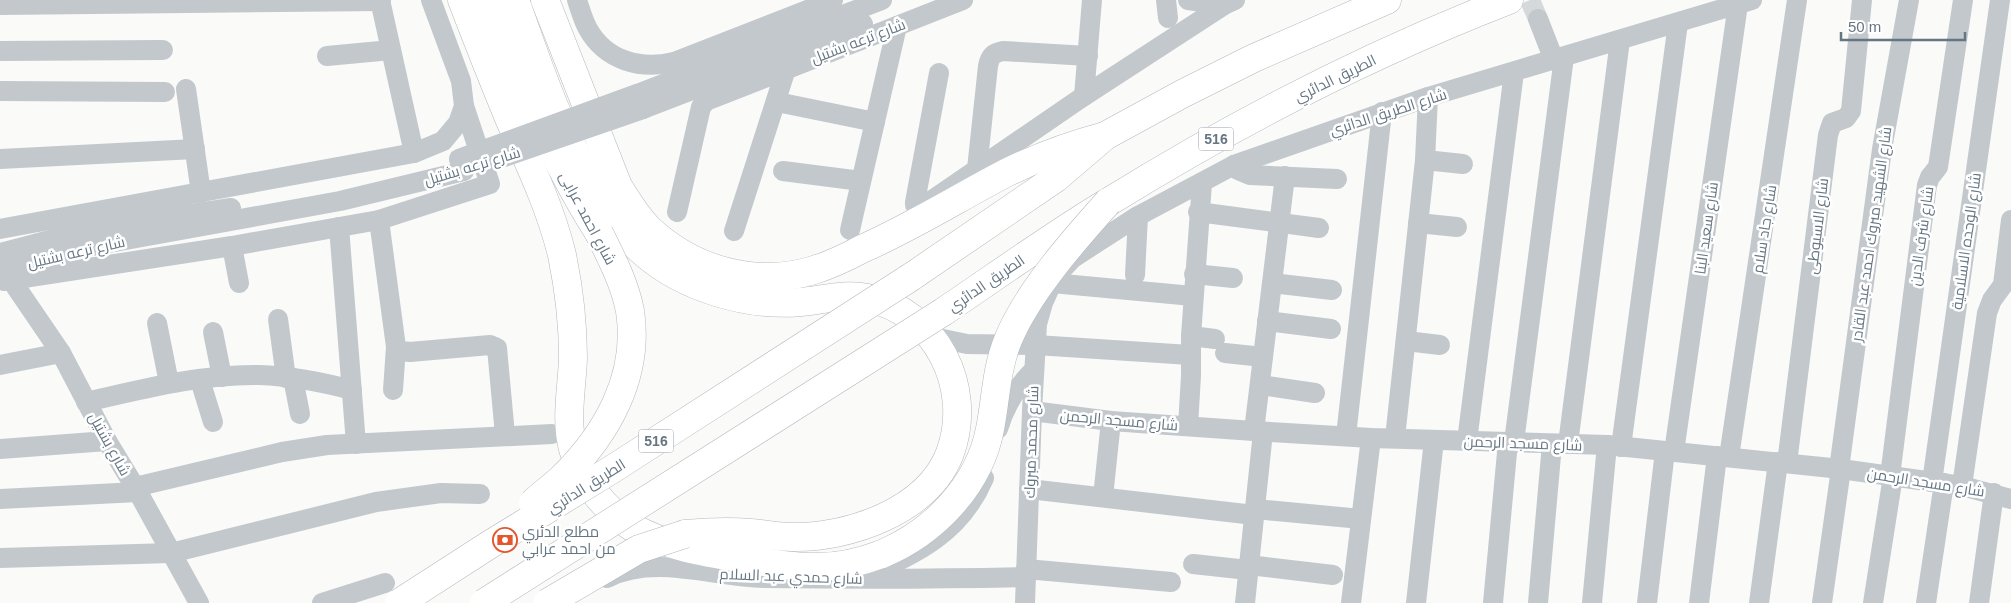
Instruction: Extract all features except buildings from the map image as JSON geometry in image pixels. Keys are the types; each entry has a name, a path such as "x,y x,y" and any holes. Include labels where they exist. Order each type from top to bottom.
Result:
{"highway":[{"path":"462,0 489,72 543,196 562,255 573,337 569,423 573,448 582,472 595,494 612,512 633,527 686,547 798,572 851,564 882,554 908,542 924,531 950,506 961,492 979,461 986,445 992,418 996,380 1002,357 1015,324 1058,261 1108,202"},
{"name":"شارع احمد عرابى","path":"489,545 561,479 588,449 621,395 632,353 630,310 624,289 599,233 563,171 536,114 490,0"},
{"name":"شارع احمد عرابى","path":"515,0 552,105 585,172 616,222 644,254 661,266 700,286 741,298 782,303 851,296 882,302 910,315 938,324 952,380 956,421 952,447 947,459 931,484 920,495 880,518 856,528 831,534 792,537 728,532 685,534 639,549 547,603"},
{"path":"544,0 618,186 631,208 661,238 689,258 712,268 737,274 763,277 788,276 814,270 895,234 1025,164 1064,148 1105,136"},
{"name":"الطريق الدائري","path":"392,593 489,545 611,470 911,277 1056,178 1105,136 1254,58 1388,0"},
{"name":"الطريق الدائري","path":"484,603 938,324 1108,202 1226,133 1298,95 1430,33 1509,0"}],"street":[{"path":"0,229 414,153 443,141 458,123 464,106 462,81 431,0"},
{"path":"576,0 587,27 602,47 622,60 648,66 674,62 833,0"},
{"name":"شارع ترعه بشتيل","path":"640,102 882,0"},
{"name":"شارع ترعه بشتيل","path":"6,267 80,248 340,201 462,165 926,0"},
{"name":"شارع ترعه بشتيل","path":"677,212 701,108 706,101 963,0"},
{"path":"1084,96 1092,0"},
{"path":"1188,0 1227,2"},
{"name":"شارع جاد سلام","path":"1699,603 1797,0"},
{"name":"شارع الاسيوطى","path":"1782,463 1828,135 1832,123 1846,118 1851,111 1862,0"},
{"name":"شارع الشهيد مبروك احمد عبد القادر","path":"1822,603 1882,149 1909,0"},
{"name":"شارع شرف الدين","path":"1874,603 1927,185 1930,177 1938,167 1963,0"},
{"name":"شارع الوحده الاسلامية","path":"1946,484 2000,0"},
{"path":"0,4 380,1 414,153"},
{"path":"939,73 915,202 915,205 919,206 925,205 1084,96 1227,2"},
{"name":"شارع الطريق الدائري","path":"1052,283 1073,258 1138,216 1234,165 1428,97 1745,2"},
{"name":"شارع سعيد البنا","path":"1647,603 1670,451 1745,2"},
{"path":"1493,603 1511,442 1559,59 1538,19"},
{"path":"1592,603 1678,23"},
{"path":"850,230 897,26"},
{"path":"1538,603 1620,40"},
{"path":"0,52 163,50"},
{"path":"327,56 391,50"},
{"path":"977,169 989,58 994,53 1003,52 1088,56"},
{"path":"734,231 777,102 786,69"},
{"path":"1467,441 1514,72"},
{"path":"186,89 201,193"},
{"path":"0,91 165,92"},
{"path":"1396,438 1424,160 1428,97"},
{"path":"777,102 875,122"},
{"name":"شارع ترعه بشتيل","path":"6,267 232,246 379,220 490,184 464,106"},
{"path":"1346,436 1382,112"},
{"path":"0,159 195,149"},
{"path":"1424,160 1463,164"},
{"path":"1234,165 1243,173 1250,175 1337,179"},
{"path":"783,172 861,181"},
{"path":"1245,603 1254,512 1260,385 1285,176"},
{"path":"1188,426 1194,274 1202,183"},
{"path":"1198,212 1320,228"},
{"path":"1134,275 1138,216"},
{"path":"379,220 396,347 393,390"},
{"path":"1926,603 1946,484 1987,313 1992,300 2003,285 2011,220"},
{"path":"1418,222 1457,227"},
{"path":"339,227 356,444"},
{"path":"232,246 239,284"},
{"name":"شارع بشتيل","path":"6,267 61,353 107,441 199,603"},
{"path":"1194,274 1233,278"},
{"path":"1052,283 1193,296"},
{"name":"شارع محمد مبروك","path":"1025,603 1037,324 1043,303 1052,283"},
{"path":"1272,283 1332,290"},
{"path":"278,319 290,378 300,414"},
{"path":"1267,321 1331,329"},
{"path":"157,323 169,383"},
{"path":"938,324 967,344 1220,346 1263,357"},
{"path":"213,332 222,377"},
{"path":"1406,341 1440,345"},
{"path":"396,347 402,351 410,352 490,345 497,348 505,435"},
{"path":"0,365 61,353"},
{"path":"859,579 934,542 959,518 980,487 988,469 1000,423 1010,400 1020,384 1034,370"},
{"path":"86,402 169,383 258,375 290,378 352,390"},
{"path":"200,380 213,422"},
{"path":"1260,385 1315,393"},
{"name":"شارع مسجد الرحمن","path":"1032,411 1111,421 1259,432 1371,438 1614,446 1840,469 1946,484 2003,496"},
{"path":"1103,498 1111,421"},
{"path":"0,499 136,490 282,452 326,445 552,434"},
{"path":"1351,603 1371,438"},
{"path":"1416,603 1434,440"},
{"path":"0,449 107,441"},
{"path":"1759,603 1782,463"},
{"path":"1029,489 1103,498 1361,520"},
{"path":"0,558 171,553 376,502 441,493 480,494"},
{"path":"1978,603 2003,496"},
{"path":"1193,564 1333,575"},
{"name":"شارع حمدي عبد السلام","path":"565,603 618,572 644,567 762,578 798,572 859,579 1026,573 1171,582"},
{"path":"322,603 392,593"}],"tunnel":[{"path":"1530,0 1538,19"}],"place":[{"name":"مطلع الدئري من احمد عرابي","path":"505,540"}]}
